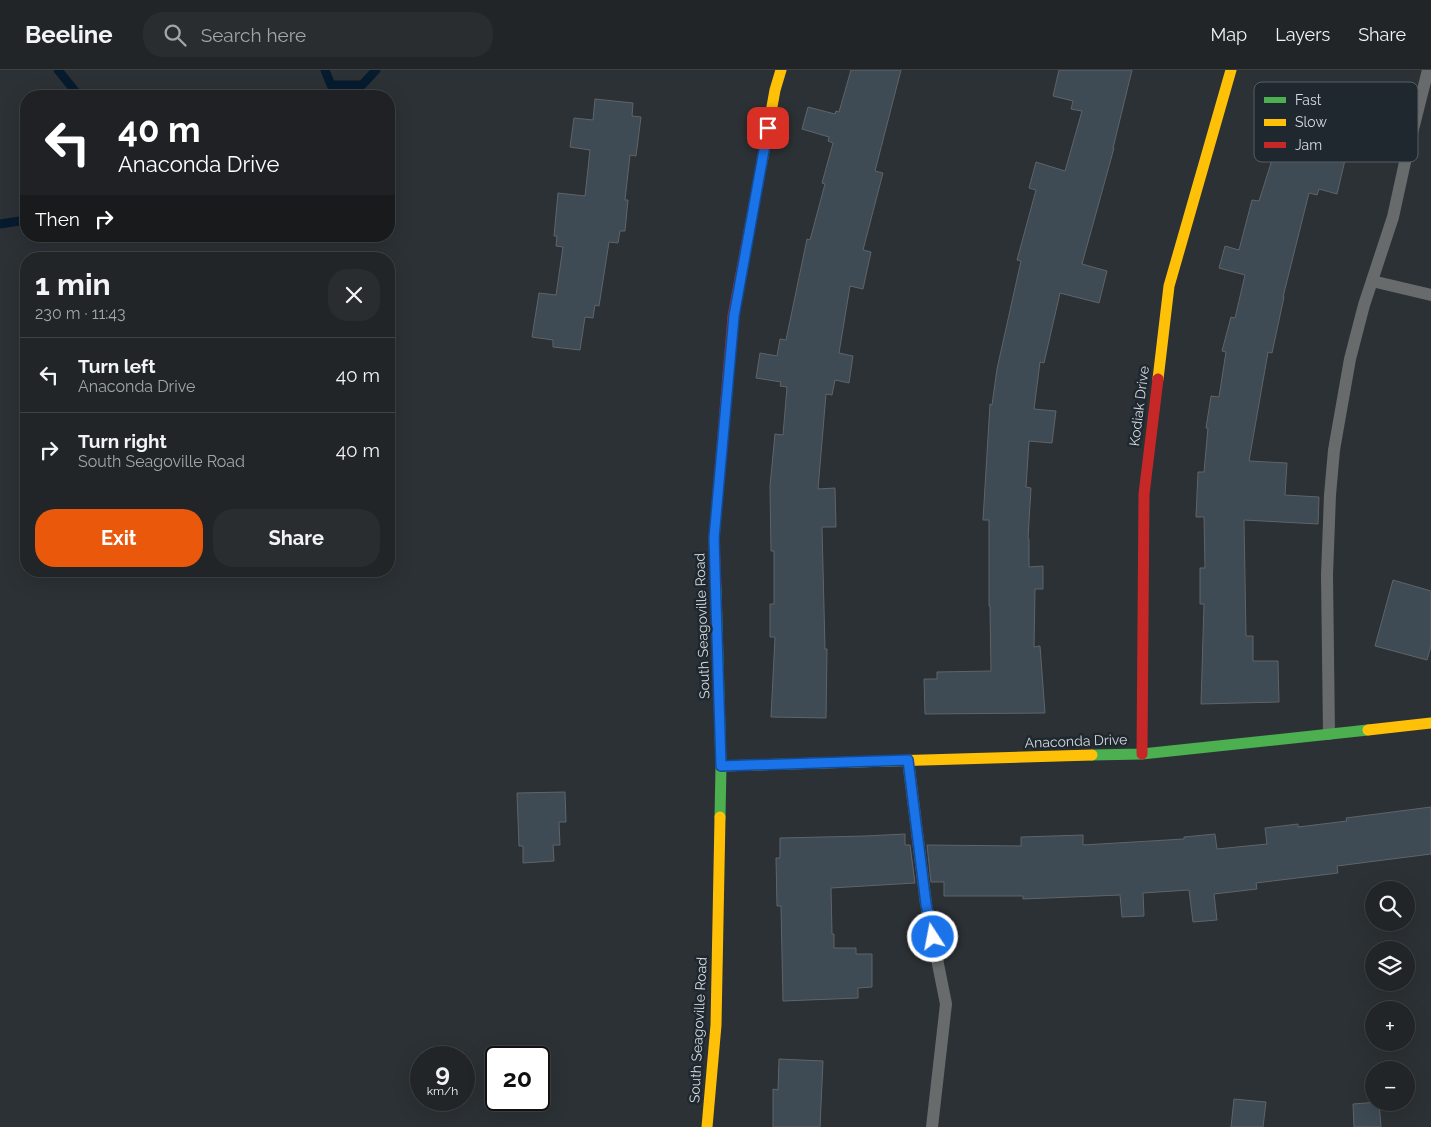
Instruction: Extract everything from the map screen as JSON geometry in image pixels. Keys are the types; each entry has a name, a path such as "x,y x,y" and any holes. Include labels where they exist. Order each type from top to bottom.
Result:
{"street":[{"name":"South Seagoville Road","path":"707,1127 716,1025 721,766 714,538 734,316 775,90 781,70"},
{"name":"Kodiak Drive","path":"1142,754 1144,494 1169,286 1231,70"},
{"name":"Anaconda Drive","path":"721,766 1142,754 1431,723"}],"lane":[{"path":"1418,110 1428,70"},
{"path":"1329,734 1327,575 1334,450 1350,358 1364,305 1393,217 1405,162"},
{"path":"1372,281 1431,295"},
{"path":"908,760 926,904 946,1004 932,1127"}],"building":[{"path":"851,70 901,70 875,171 883,173 863,250 871,252 863,289 850,286 839,353 853,356 849,383 835,380 832,395 826,394 818,489 835,488 836,527 822,527 825,649 827,649 826,718 771,717 775,637 770,637 770,604 774,604 774,551 771,551 770,486 775,434 783,435 787,387 780,386 781,382 756,378 760,353 777,356 780,339 786,340 807,239 810,240 825,184 822,183 833,143 828,141 829,137 802,129 808,107 835,114 836,111 839,112"},
{"path":"1059,70 1132,70 1114,148 1082,264 1107,271 1099,303 1060,293 1044,363 1040,362 1034,409 1056,411 1052,443 1029,441 1026,487 1031,488 1028,539 1029,567 1043,566 1043,589 1035,589 1034,647 1040,646 1045,713 925,714 924,679 937,679 937,672 991,671 989,520 983,520 990,404 992,405 997,369 1021,261 1017,260 1036,190 1029,188 1036,162 1065,171 1082,111 1071,109 1073,101 1053,96"},
{"path":"595,99 633,103 632,116 641,117 636,156 630,155 625,200 628,200 625,231 620,231 618,243 609,242 599,306 595,305 593,318 585,317 580,350 553,347 553,340 532,337 539,293 556,295 563,247 556,246 557,236 554,236 558,193 585,196 590,150 570,147 574,118 593,120"},
{"path":"1271,162 1345,162 1337,194 1319,189 1317,195 1309,193 1283,297 1272,353 1268,352 1249,461 1287,463 1285,495 1319,497 1318,524 1244,520 1246,636 1253,636 1253,661 1278,661 1279,702 1201,704 1204,604 1200,604 1200,568 1205,568 1204,517 1196,517 1198,472 1204,472 1208,428 1206,428 1211,396 1219,397 1226,352 1222,351 1231,317 1235,318 1245,275 1219,268 1225,246 1239,250 1252,200 1259,201"},
{"path":"1393,580 1431,591 1431,646 1427,660 1375,646"},
{"path":"565,792 566,822 559,822 560,845 553,845 554,861 523,863 523,846 519,846 517,793"},
{"path":"1431,807 1431,854 1337,866 1338,873 1256,883 1257,889 1214,894 1217,920 1193,922 1189,890 1143,893 1144,916 1122,917 1120,895 1023,899 1023,896 944,896 944,882 931,882 927,845 1021,846 1021,837 1083,835 1083,845 1184,839 1184,837 1215,834 1217,849 1267,844 1265,828 1298,824 1298,827 1347,821 1346,818"},
{"path":"905,834 905,845 910,845 915,883 831,888 834,948 856,948 856,954 872,954 872,987 858,988 858,998 783,1001 781,906 777,906 776,858 780,858 780,838"},
{"path":"779,1059 823,1061 820,1127 773,1127 773,1089 778,1090"},
{"path":"1234,1099 1266,1102 1263,1127 1231,1127"},
{"path":"1365,1103 1365,1111 1380,1111 1381,1127 1354,1127 1353,1104"}],"waterway":[{"path":"58,70 74,90"},
{"path":"325,70 331,85 362,85 376,70"},
{"path":"0,224 20,221"}],"traffic: fast":[{"path":"716,588 721,766 720,817"},
{"path":"1092,755 1142,754 1368,730"}],"traffic: slow":[{"path":"762,162 775,90 781,70"},
{"path":"1158,379 1169,286 1231,70"},
{"path":"1368,730 1431,723"},
{"path":"721,766 1092,755"},
{"path":"707,1127 716,1025 720,817"}],"traffic: jam":[{"path":"716,588 714,539 733,316 762,162"},
{"path":"1142,754 1144,494 1158,379"}],"route":[{"path":"768,128 734,316 714,538 721,766 908,760 926,904 933,937"}]}
